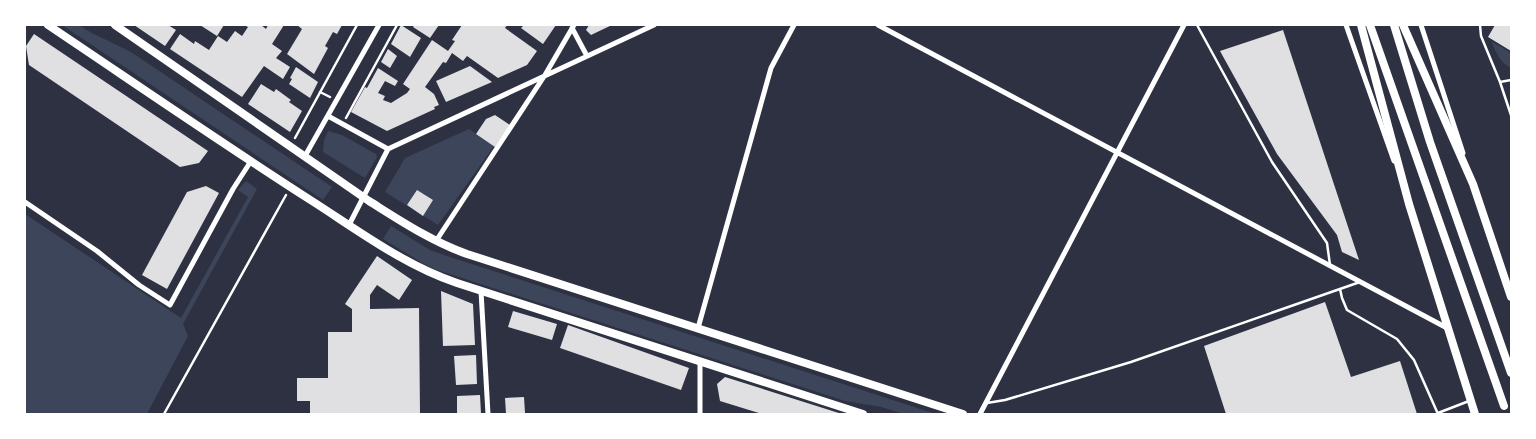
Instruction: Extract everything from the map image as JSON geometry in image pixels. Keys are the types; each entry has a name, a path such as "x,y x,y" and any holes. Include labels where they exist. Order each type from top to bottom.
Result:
{"main road":[{"path":"48,25 251,161 414,265 440,277 481,291 863,414"},
{"path":"115,25 364,198 436,241 467,254 963,414"},
{"path":"1361,25 1409,204 1475,414"},
{"path":"1370,25 1504,406"},
{"path":"1394,25 1430,142 1511,373"},
{"path":"1403,25 1473,184 1511,297"}],"street":[{"path":"305,156 379,25"},
{"path":"349,225 388,149 654,25"},
{"path":"698,328 772,68 794,25"},
{"path":"878,25 1447,328"},
{"path":"980,414 1184,25"},
{"path":"1346,25 1409,204"},
{"path":"1421,25 1473,184"},
{"path":"573,27 587,56"},
{"path":"436,241 545,75 573,27"},
{"path":"328,116 388,149"},
{"path":"25,202 97,251 139,285 170,305 233,189 251,161"},
{"path":"481,291 488,414"},
{"path":"700,362 700,414"}],"lane":[{"path":"1197,25 1272,162 1328,244 1330,265"},
{"path":"1480,25 1482,36 1511,115"},
{"path":"1500,82 1511,80"},
{"path":"986,403 1005,400 1132,362 1361,282"},
{"path":"1340,289 1347,310 1397,339 1414,360 1438,413 1471,400"}],"path":[{"path":"290,146 357,25"},
{"path":"343,124 397,25"},
{"path":"164,414 291,187"}],"shaded area":[{"path":"62,25 79,25 131,52 332,187 323,200"},
{"path":"1491,41 1511,53 1511,68 1501,60"},
{"path":"469,129 494,146 438,225 385,192 405,158"},
{"path":"328,131 342,135 376,154 377,157 365,178 323,152 324,140"},
{"path":"246,181 257,189 183,324 188,336 147,414 25,414 25,214 181,318 248,197 238,190"},
{"path":"391,226 430,250 447,256 936,414 904,414 881,407 845,401 437,270 383,239"}],"building":[{"path":"134,25 168,25 176,30 165,46"},
{"path":"200,25 224,25 217,36"},
{"path":"244,25 261,25 266,29 268,25 284,25 272,44 282,51 276,58 290,67 283,79 264,66 242,97 170,49 180,34 194,44 195,41 209,50 218,36 227,42 235,31 242,36 248,27"},
{"path":"297,25 342,25 337,34 333,32 325,46 328,48 314,74 287,54 302,29"},
{"path":"401,25 421,38 410,57 391,44"},
{"path":"414,25 439,25 430,38 413,27"},
{"path":"462,25 507,25 505,28 537,51 527,65 498,78 467,56 463,61 452,53 446,63 443,62 425,87 434,94 439,105 434,107 435,109 387,131 351,112 378,68 398,81 395,86 385,81 378,93 385,96 383,100 391,103 407,93 410,89 403,84 432,40 448,51 455,41 452,40"},
{"path":"524,25 556,25 543,44 521,28"},
{"path":"589,25 612,25 591,35 586,30"},
{"path":"1495,25 1511,25 1511,51 1488,37"},
{"path":"1283,30 1359,260 1342,252 1337,235 1277,154 1220,51"},
{"path":"34,34 208,151 199,163 180,167 29,65 26,46"},
{"path":"388,49 397,56 390,68 381,62"},
{"path":"470,66 492,82 446,102 436,81"},
{"path":"296,67 318,82 310,98 289,84"},
{"path":"261,84 274,92 276,89 291,100 289,102 302,111 290,132 248,104"},
{"path":"495,115 510,125 495,147 476,134 486,119"},
{"path":"206,186 219,193 167,289 142,275 187,192"},
{"path":"417,190 433,200 423,216 407,205"},
{"path":"377,256 412,280 399,300 377,285 370,295 370,309 419,308 420,414 310,414 310,401 297,401 297,378 328,378 328,332 352,332 352,309 345,304"},
{"path":"441,291 473,304 475,345 443,346"},
{"path":"1325,302 1351,377 1400,361 1417,414 1226,414 1204,346"},
{"path":"513,311 557,324 552,340 508,327"},
{"path":"568,325 689,368 681,390 560,348"},
{"path":"476,355 477,384 456,385 454,356"},
{"path":"725,377 842,414 762,414 720,401 717,384"},
{"path":"480,395 481,414 457,414 457,396"},
{"path":"524,397 525,413 506,414 505,398"}]}
